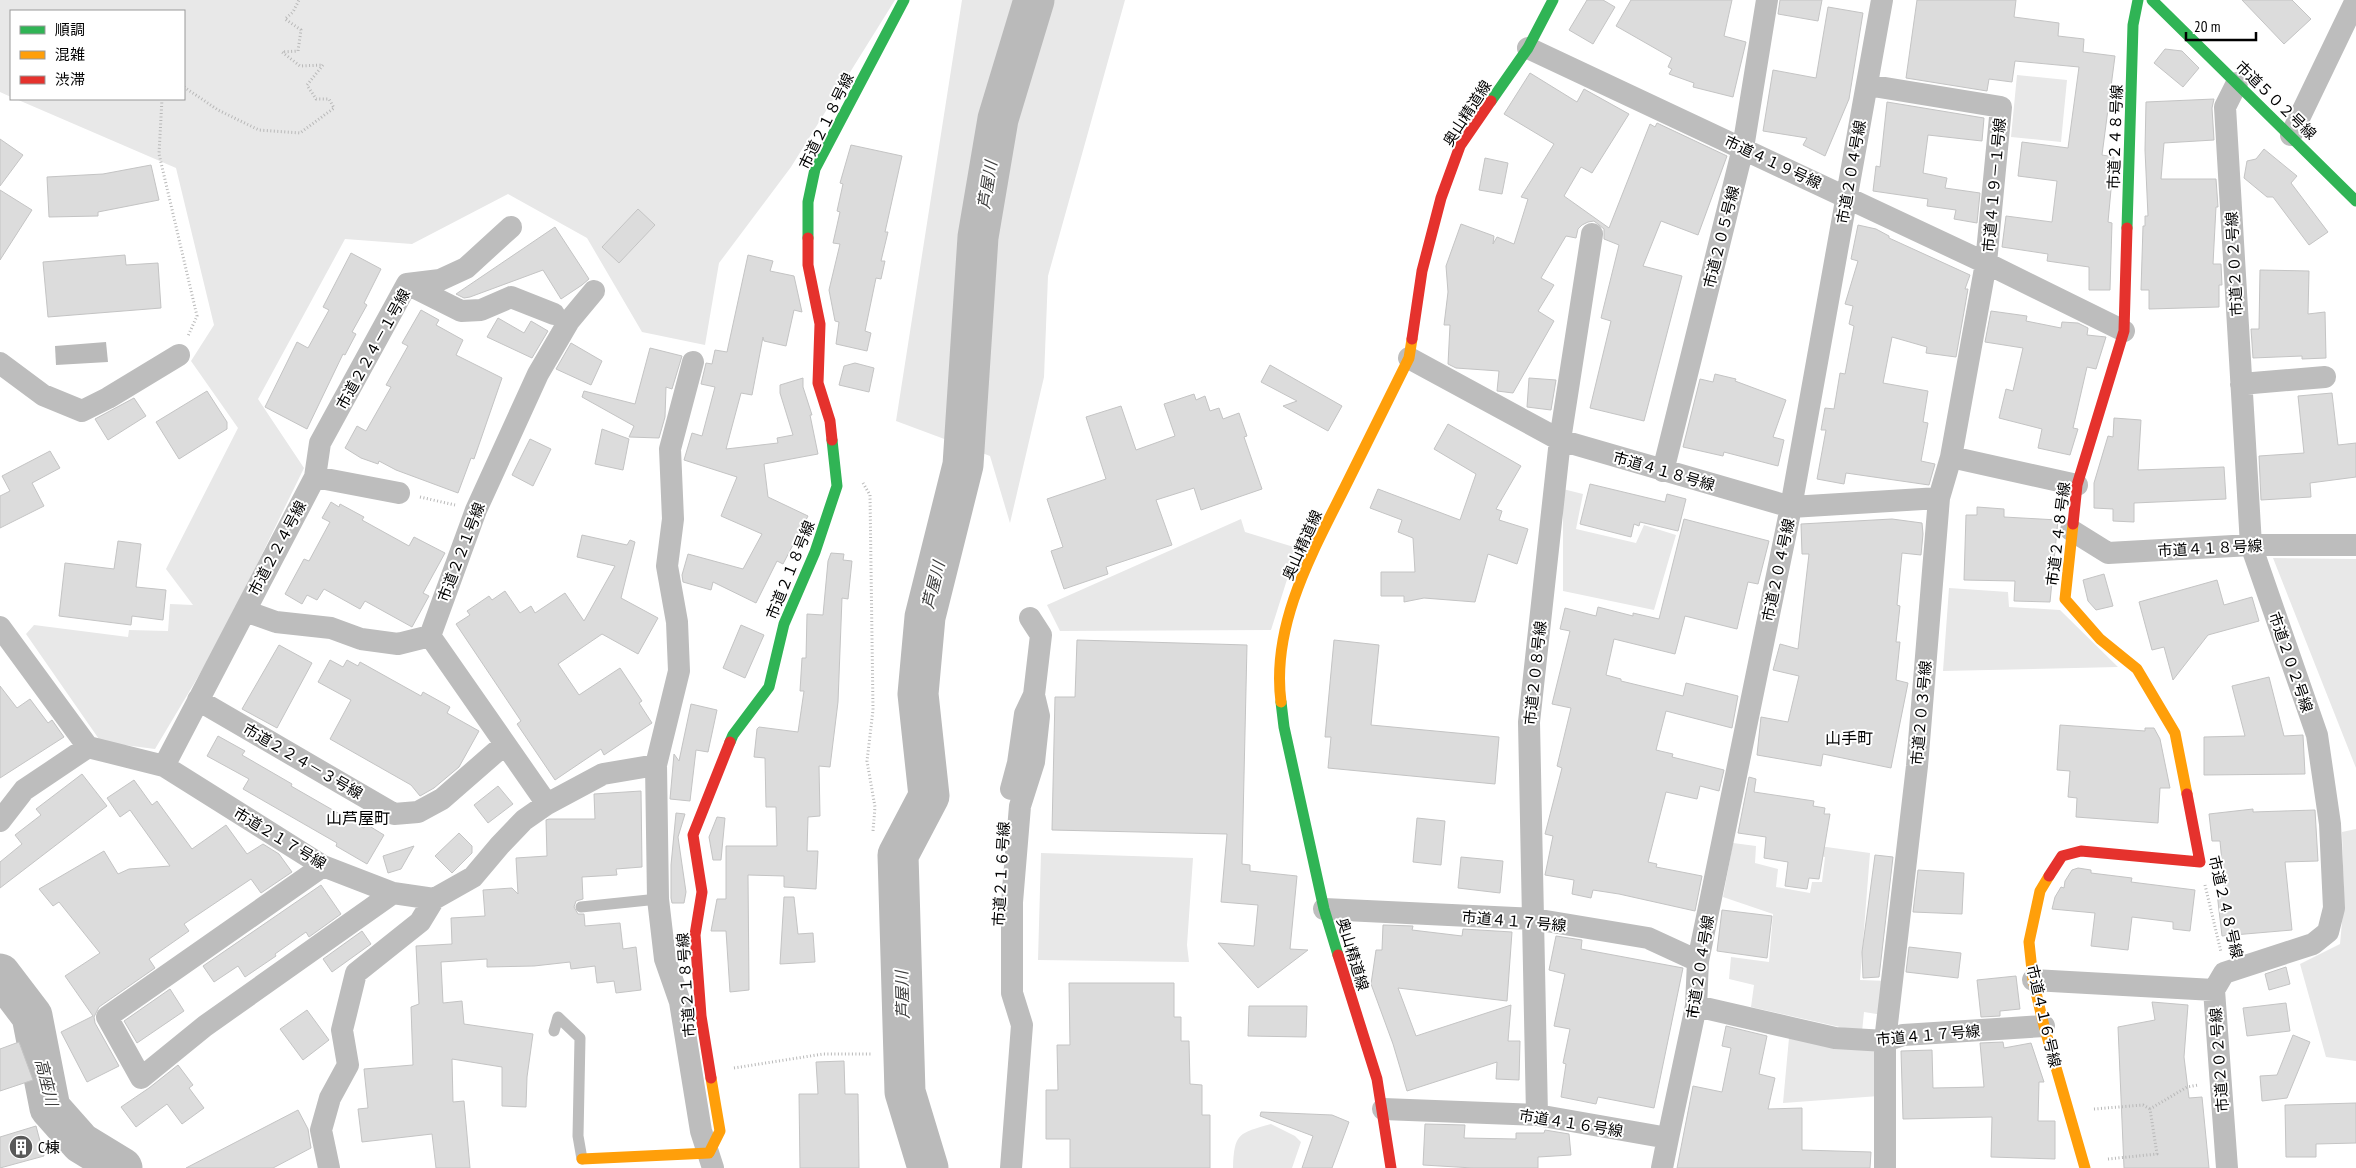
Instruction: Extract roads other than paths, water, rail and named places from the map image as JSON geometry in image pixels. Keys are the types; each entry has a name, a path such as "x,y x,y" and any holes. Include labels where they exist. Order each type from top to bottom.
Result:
{"street":[{"name":"市道２１８号線","path":"711,1160 720,1131 701,1016 695,935 702,892 692,835 733,734 769,687 784,624 815,552 837,486 830,422 818,383 820,324 808,265 808,202 815,169 904,0"},
{"name":"奥山精道線","path":"1391,1168 1377,1080 1324,909 1284,727 1279,688 1284,634 1304,570 1409,358 1422,271 1441,198 1460,146 1528,48 1549,11 1553,0"},
{"name":"市道２０５号線","path":"1663,471 1743,148 1767,0"},
{"name":"市道２０４号線","path":"1668,1138 1696,1006 1698,961 1791,507 1882,0"},
{"name":"市道２４８号線","path":"2138,0 2133,25 2124,332 2077,485 2071,530 2066,599 2100,639 2137,669 2175,733 2200,862"},
{"name":"市道５０２号線","path":"2152,0 2356,200"},
{"path":"2290,135 2356,0"},
{"name":"市道４１９号線","path":"1528,48 1986,262 2124,332"},
{"name":"市道２０２号線","path":"2227,1168 2221,1081 2220,981 2313,944 2328,932 2334,908 2330,824 2317,735 2250,545 2225,108 2237,83"},
{"name":"市道４１９－１号線","path":"1866,85 2001,106 1986,262"},
{"path":"410,278 440,280 466,268 511,227"},
{"name":"市道２０８号線","path":"1537,1115 1529,722 1560,440 1592,234"},
{"name":"市道２０３号線","path":"1885,1168 1886,1041 1916,766 1939,498 1951,457 1986,262"},
{"name":"市道２２４－１号線","path":"315,477 320,443 410,278 461,311 481,310 512,297 554,314"},
{"name":"市道２２１号線","path":"430,636 476,510 538,374 569,320 594,291"},
{"path":"0,363 43,395 82,411 108,398 179,355"},
{"name":"市道４１８号線","path":"1409,358 1560,440 1791,507 1939,498"},
{"path":"582,1159 711,1160 701,1131 680,1002 665,959 658,899 656,765 679,671 677,622 667,566 673,519 670,449 693,362"},
{"path":"2241,384 2325,378"},
{"path":"1951,457 2077,485"},
{"path":"315,477 399,493"},
{"name":"市道２２４号線","path":"164,766 315,477"},
{"name":"市道４１８号線","path":"2071,530 2108,553 2250,545 2356,545"},
{"path":"244,611 276,622 331,628 361,639 398,644 430,636 547,804"},
{"name":"市道２１６号線","path":"1011,1168 1018,1054 1022,1025 1012,993 1012,902 1020,806 1034,762 1039,716 1034,695 1041,636 1030,618"},
{"path":"0,626 88,747 24,790 0,821"},
{"name":"市道２２４－３号線","path":"198,700 394,814 418,812 442,799 505,744"},
{"name":"市道２１７号線","path":"88,747 164,766 323,866 393,893 434,900"},
{"path":"330,1168 321,1130 330,1098 348,1065 342,1030 356,973 420,922 434,900 473,877 500,844 524,820 547,804 603,774 656,765"},
{"name":"市道４１６号線","path":"2084,1165 2044,1026 2033,980 2029,942 2040,890 2062,856 2081,851 2200,862"},
{"path":"323,866 107,1017 141,1078 205,1026 393,893"},
{"name":"市道４１７号線","path":"1324,909 1534,920 1648,938 1698,961"},
{"path":"2033,980 2220,981"},
{"name":"市道４１７号線","path":"1696,1006 1834,1038 1886,1041 1903,1035 2044,1026"},
{"name":"市道４１６号線","path":"1383,1109 1537,1115 1668,1138"},
{"path":"1662,1168 1668,1138"}],"lane":[{"path":"581,907 658,899"},
{"path":"554,1030 558,1017 580,1038 578,1136 582,1159"}],"waterway":[{"name":"芦屋川","path":"928,1168 905,1092 898,855 929,796 918,694 925,617 963,465 978,237 998,119 1034,0"},
{"name":"高座川","path":"0,974 32,1016 50,1108 81,1143 122,1168"}],"place":[{"name":"C棟","path":"21,1147"}],"district":[{"name":"山手町","path":"1849,738"},
{"name":"山芦屋町","path":"358,818"}]}
